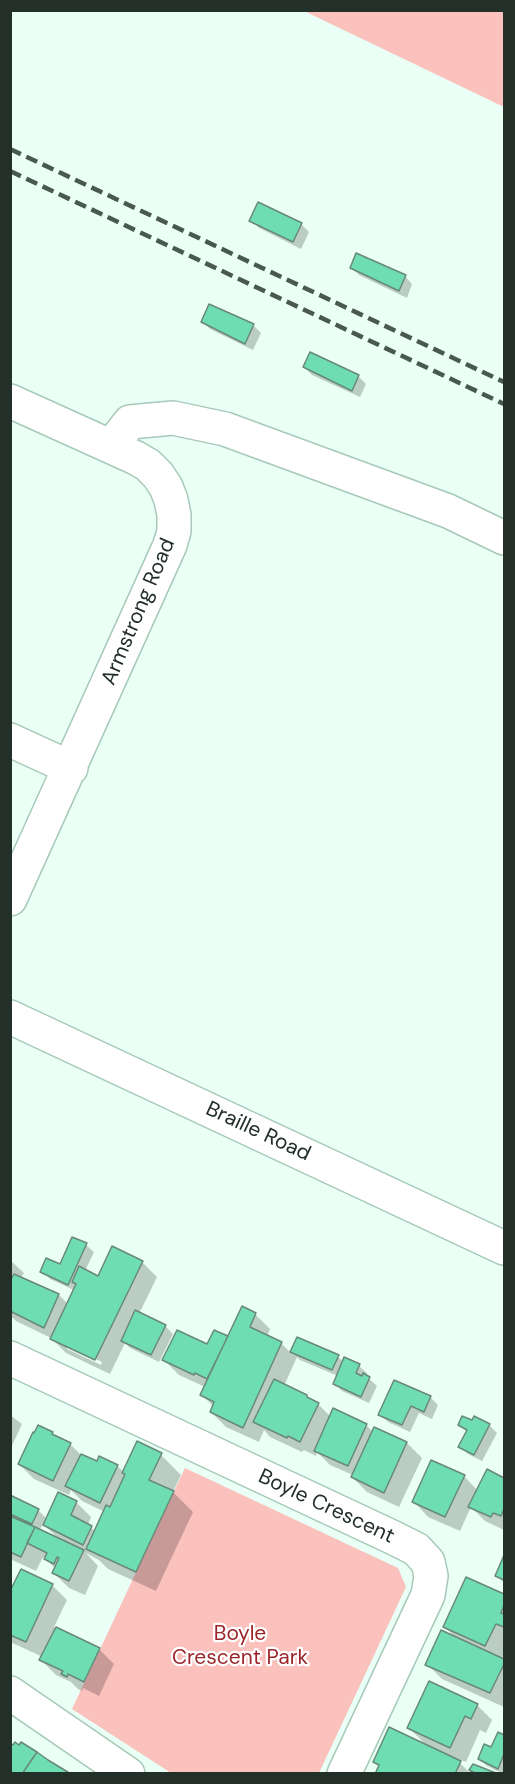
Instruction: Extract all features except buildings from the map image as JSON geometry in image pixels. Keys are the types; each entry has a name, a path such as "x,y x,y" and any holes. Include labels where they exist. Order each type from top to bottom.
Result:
{"street":[{"name":"Armstrong Road","path":"10,401 148,465 166,487 174,515 174,531 170,545 10,899"},
{"path":"111,446 130,422 173,418 225,429 448,511 504,538"},
{"path":"10,740 70,768"},
{"name":"Braille Road","path":"10,1017 504,1248"},
{"name":"Boyle Crescent","path":"10,1358 409,1546 428,1562 431,1576 428,1595 344,1773"},
{"path":"10,1693 128,1773"}],"green space":[{"path":"304,11 504,11 504,107"},
{"name":"Boyle Crescent Park","path":"185,1468 398,1568 406,1587 319,1773 171,1773 72,1709"}],"railway":[{"path":"10,149 504,382"},
{"path":"10,171 504,404"}]}
